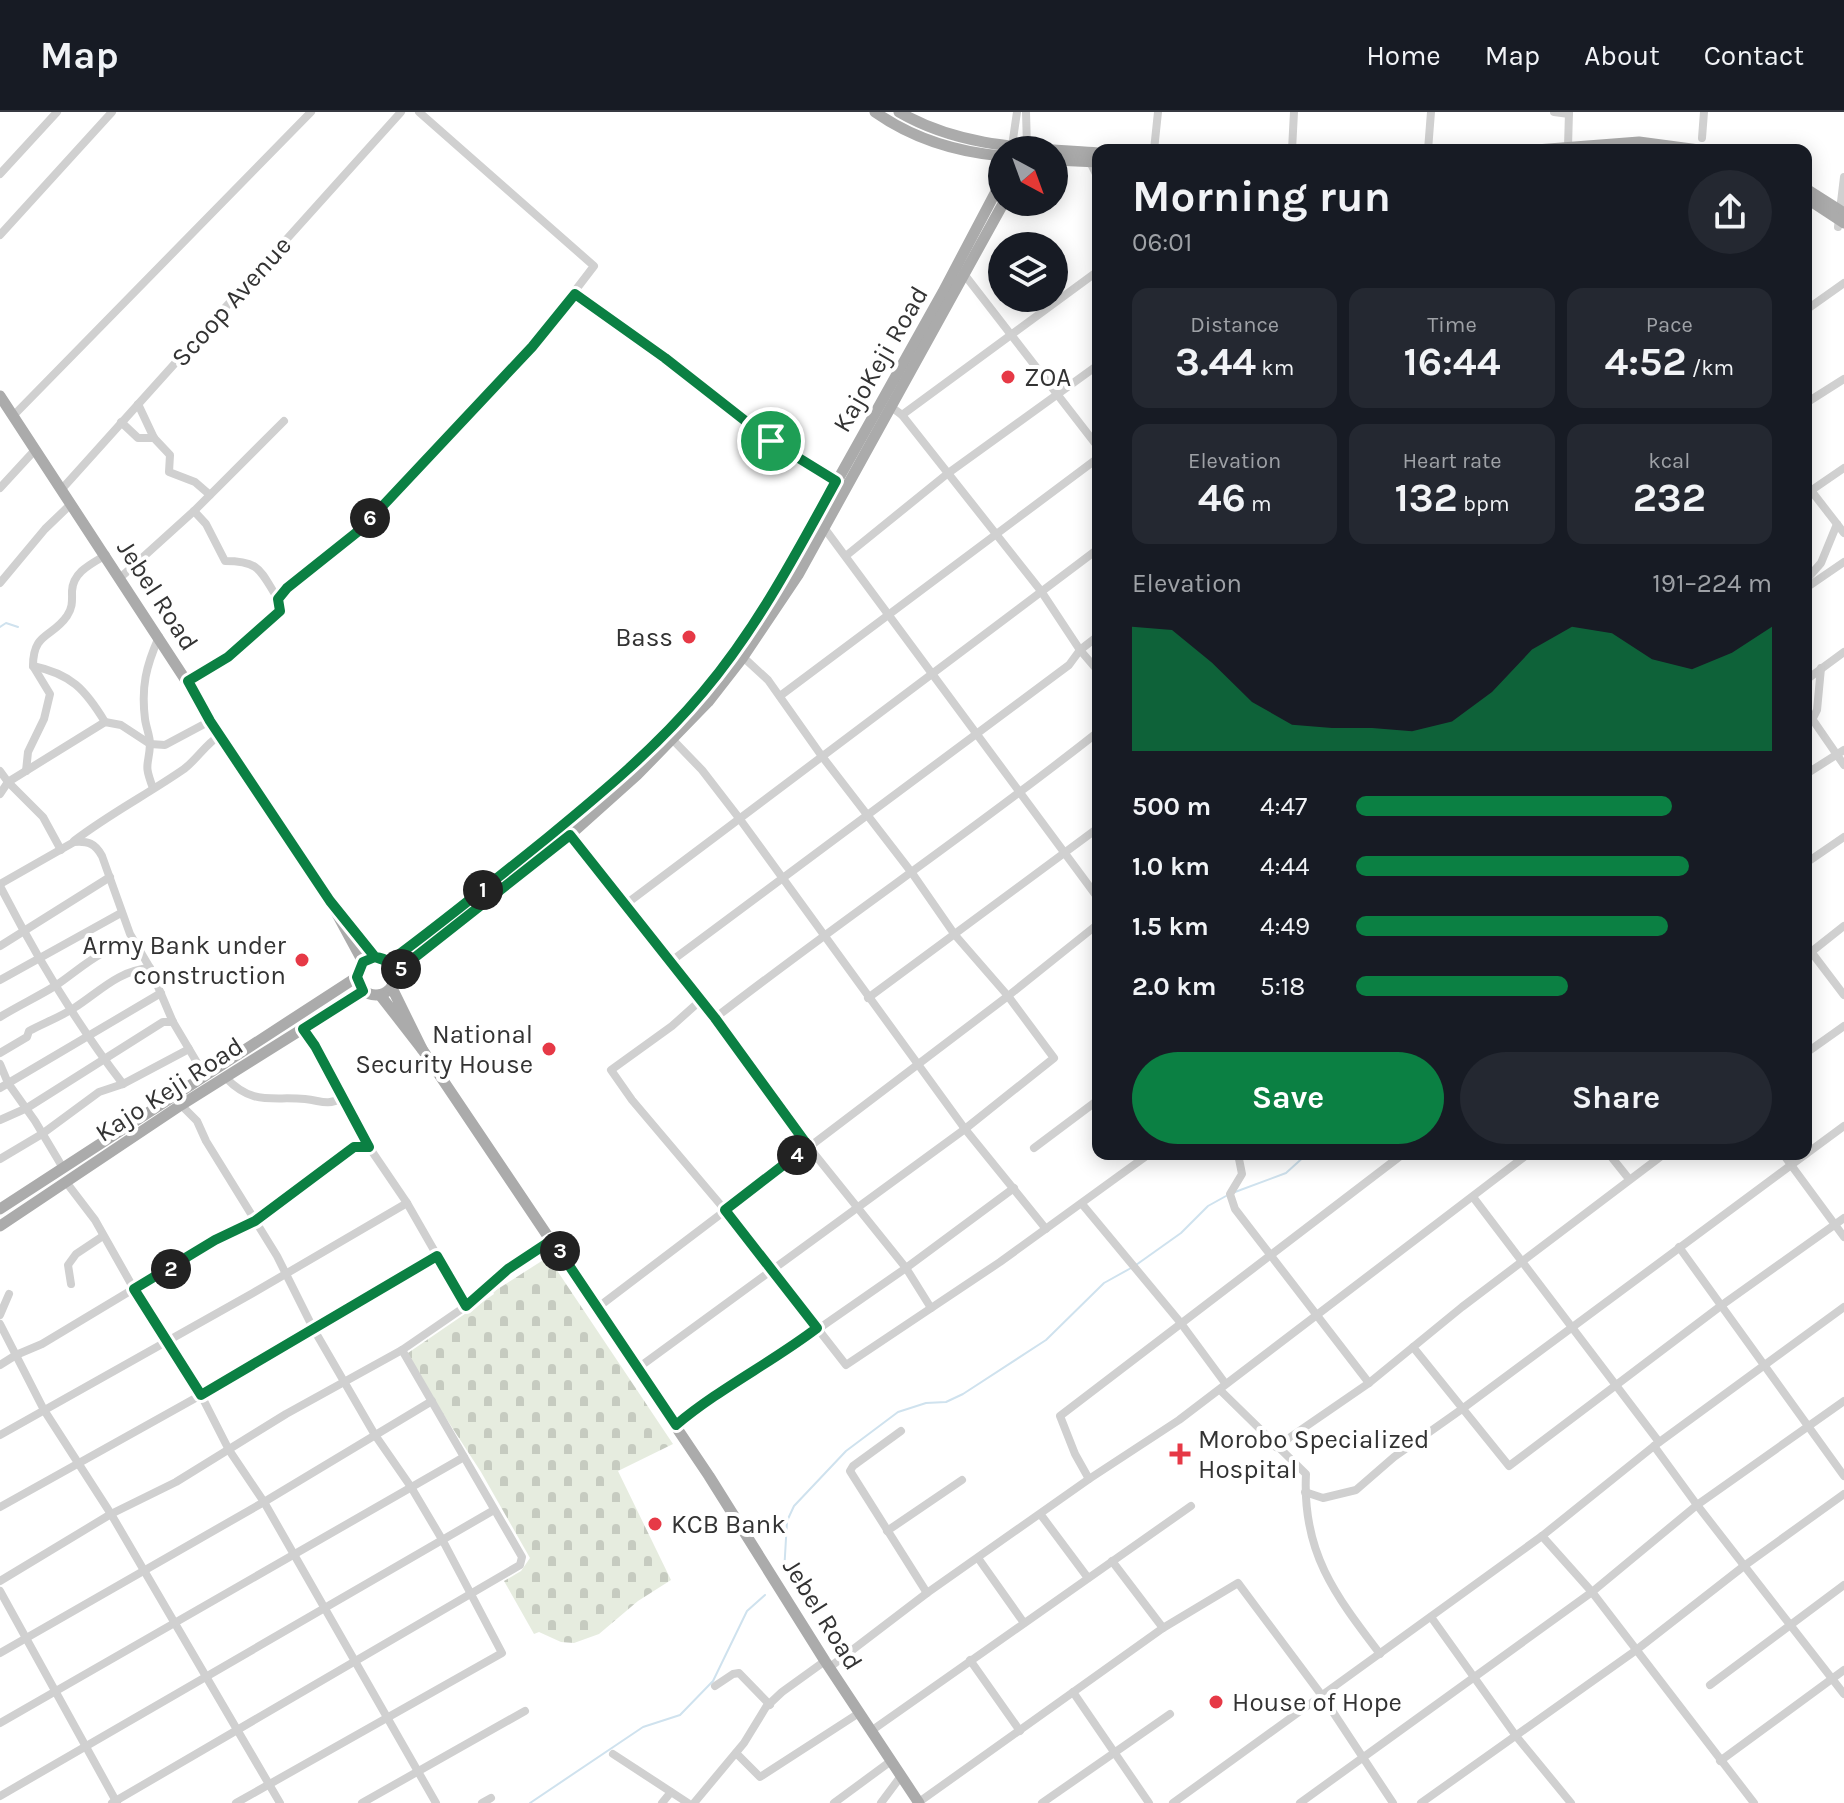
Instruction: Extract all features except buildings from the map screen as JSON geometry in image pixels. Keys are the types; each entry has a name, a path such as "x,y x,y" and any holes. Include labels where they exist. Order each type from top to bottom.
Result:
{"main road":[{"path":"875,112 912,132 953,148 988,154"},
{"path":"899,112 956,137 988,143"},
{"path":"1611,144 1700,144"},
{"path":"1068,155 1092,159"},
{"path":"1068,160 1092,159"},
{"path":"1812,194 1841,219"},
{"path":"1812,202 1841,219"},
{"name":"KajoKeji Road","path":"389,962 473,899 605,791 671,728 703,692 759,617 794,558 988,206"},
{"name":"KajoKeji Road","path":"395,973 570,835 673,740 708,702 768,623 825,529 996,216"},
{"name":"Jebel Road","path":"0,396 7,412 121,577 210,721 330,901 363,962"},
{"name":"Jebel Road","path":"330,901 375,957"},
{"path":"375,957 389,962 395,973 392,988 380,995 363,991 357,977 363,962 375,957"},
{"name":"Kajo Keji Road","path":"0,1209 357,977"},
{"name":"Jebel Road","path":"392,988 422,1049"},
{"name":"Kajo Keji Road","path":"0,1226 181,1105 363,991"},
{"name":"Jebel Road","path":"380,995 422,1049 638,1368 919,1803"}],"street":[{"path":"0,174 57,112"},
{"path":"0,235 112,112"},
{"path":"7,412 311,112"},
{"name":"Scoop Avenue","path":"61,490 401,112"},
{"path":"278,599 305,571 361,529 532,347 594,266 419,112"},
{"path":"1014,136 1017,112"},
{"path":"1026,112 1027,136"},
{"path":"1155,144 1158,112"},
{"path":"1292,144 1294,112"},
{"path":"1428,144 1431,112"},
{"path":"1554,112 1569,113 1568,144"},
{"path":"1700,144 1704,112"},
{"path":"1841,219 1844,177"},
{"path":"964,274 1092,439"},
{"path":"902,415 1092,276"},
{"path":"1812,306 1844,283"},
{"path":"575,294 665,358 771,441 836,481"},
{"path":"847,555 947,474 1092,369"},
{"path":"1812,399 1844,379"},
{"path":"138,404 154,438 170,455 169,472 195,482 210,495"},
{"path":"890,406 902,415 996,533 1092,664"},
{"path":"121,577 194,511 284,421"},
{"path":"121,422 138,438 154,438"},
{"path":"0,488 35,450"},
{"path":"780,696 1092,462"},
{"path":"1812,488 1844,468"},
{"path":"1812,495 1844,533"},
{"path":"0,583 45,529 71,504"},
{"path":"188,681 228,657 280,611 278,599 257,567 246,561 225,561 206,524 194,511"},
{"path":"1812,573 1821,563 1837,524"},
{"path":"825,529 1092,890"},
{"path":"626,904 1092,553"},
{"path":"26,771 28,752 44,719 50,694 33,666 41,637 60,625 72,608 75,579 85,567 106,555"},
{"path":"1812,584 1844,562"},
{"path":"153,788 145,768 150,744 144,716 143,682 146,665 159,637"},
{"path":"670,962 1069,665 1092,641"},
{"path":"1812,675 1844,652"},
{"path":"638,1368 965,1129 1054,1058 1008,996 955,935 768,680 743,657"},
{"path":"33,666 56,671 83,689 105,722"},
{"path":"1821,668 1817,710 1813,718 1840,753 1844,765"},
{"path":"0,794 8,782 105,722 121,725 150,744 165,745 210,721"},
{"path":"123,1084 55,986 0,885 74,842 93,826 187,767 206,744 220,735"},
{"path":"715,1018 823,935 1022,792 1092,737"},
{"path":"673,740 702,770 739,818 965,1129 1046,1229"},
{"path":"1812,770 1840,753"},
{"path":"0,771 43,817 61,850"},
{"path":"868,998 1092,833"},
{"path":"570,835 715,1018 808,1146 906,1268 931,1308"},
{"path":"1812,859 1844,837"},
{"path":"74,842 85,841 96,846 121,913 150,968 173,1022 205,1076"},
{"path":"0,946 110,877"},
{"path":"0,980 121,913"},
{"path":"1812,948 1844,926"},
{"path":"597,1308 1092,929"},
{"path":"0,1017 55,986 100,954 123,944 137,944"},
{"path":"1812,956 1844,995"},
{"path":"0,1053 27,1037 29,1031 71,1010 121,975 150,968"},
{"path":"4,1085 161,993"},
{"path":"701,1000 672,1026 611,1070 846,1365 1082,1204 1141,1160"},
{"path":"0,1120 27,1108 163,1022 173,1022"},
{"path":"1812,1049 1844,1026"},
{"path":"303,1029 369,1147 407,1203 466,1306"},
{"path":"1,1155 42,1134 99,1092 123,1084 189,1049"},
{"path":"0,1064 4,1085 27,1108 63,1168"},
{"path":"226,1078 237,1090 274,1101 309,1099 326,1104 343,1098"},
{"path":"1034,1148 1092,1104"},
{"path":"181,1105 197,1121 375,1435 443,1541 498,1643 501,1655 236,1803"},
{"path":"1812,1150 1844,1126"},
{"path":"0,1365 42,1344 215,1240 255,1221 349,1150 361,1145 369,1147"},
{"path":"1239,1160 1242,1174 1230,1194 1235,1209 1369,1383"},
{"path":"1089,1479 1060,1416 1395,1160"},
{"path":"613,1754 691,1803 736,1753 782,1692 828,1664 1222,1386 1520,1160"},
{"path":"1614,1160 1629,1179"},
{"path":"1276,1447 1369,1383 1656,1160"},
{"path":"1787,1160 1844,1237"},
{"path":"1305,1492 1323,1498 1356,1490 1422,1435 1462,1409 1798,1160"},
{"path":"66,1182 95,1220 166,1342 201,1395 229,1450 264,1502 292,1556 436,1803"},
{"path":"676,1425 703,1402 778,1357 906,1268 1014,1188"},
{"path":"1473,1197 1616,1386 1697,1505 1844,1694"},
{"path":"0,1435 407,1203"},
{"path":"1082,1204 1180,1322 1222,1386 1276,1447 1306,1474 1305,1492 1317,1557 1339,1599 1380,1654"},
{"path":"1413,1347 1509,1466 1722,1305 1844,1218"},
{"path":"71,1284 68,1265 76,1254 103,1236"},
{"path":"0,1581 111,1514 176,1482 286,1414 402,1350 466,1306 508,1269 552,1240"},
{"path":"1679,1247 1844,1476"},
{"path":"0,1507 201,1395 437,1256"},
{"path":"0,1315 9,1294"},
{"path":"1173,1803 1542,1536 1657,1444 1844,1307"},
{"path":"0,1324 44,1410 111,1514 280,1803"},
{"path":"0,1591 115,1802 516,1568 522,1557 402,1350"},
{"path":"0,1653 264,1502 432,1401"},
{"path":"1300,1803 1592,1592 1697,1505 1844,1401"},
{"path":"901,1431 850,1471 927,1593"},
{"path":"0,1723 464,1457"},
{"path":"887,1531 962,1480"},
{"path":"1421,1803 1635,1651 1744,1566 1844,1494"},
{"path":"871,1731 1191,1506"},
{"path":"0,1796 494,1510"},
{"path":"1041,1515 1088,1578"},
{"path":"1542,1536 1592,1592 1754,1803"},
{"path":"978,1558 1024,1623"},
{"path":"1112,1561 1163,1628"},
{"path":"919,1803 1163,1628 1238,1583 1323,1697 1393,1803"},
{"path":"1710,1685 1844,1585"},
{"path":"1431,1617 1473,1679 1571,1803"},
{"path":"970,1660 1020,1731"},
{"path":"1720,1761 1844,1670"},
{"path":"715,1686 739,1673 770,1705"},
{"path":"1073,1692 1149,1803"},
{"path":"362,1803 525,1711"},
{"path":"736,1753 760,1777 859,1713"},
{"path":"1042,1803 1170,1714"},
{"path":"834,1803 891,1761"},
{"path":"881,1803 901,1776"},
{"path":"662,1803 671,1792"}],"green space":[{"path":"548,1257 673,1444 618,1471 671,1580 638,1601 599,1634 574,1643 561,1642 539,1632 534,1634 504,1581 521,1571 530,1558 481,1472 405,1355"}],"waterway":[{"path":"0,627 6,623 18,627"},
{"path":"1235,1192 1286,1173 1300,1160"},
{"path":"1136,1265 1181,1233 1208,1206 1226,1196"},
{"path":"784,1573 787,1521 794,1506 846,1451 898,1412 926,1403 946,1402 963,1394 1046,1340 1104,1283 1131,1268"},
{"path":"530,1803 643,1727 680,1715 713,1681 747,1611 765,1595"}],"place":[{"name":"ZOA","path":"1008,377"},
{"name":"Bass","path":"689,637"},
{"name":"Army Bank under construction","path":"302,960"},
{"name":"National Security House","path":"549,1049"},
{"name":"Morobo Specialized Hospital","path":"1180,1454"},
{"name":"KCB Bank","path":"655,1524"},
{"name":"House of Hope","path":"1216,1702"}],"route":[{"path":"771,441 665,358 575,294 532,347 361,529 287,588 278,599 280,611 228,657 188,681 210,721 330,901 375,957 380,957 389,962 395,973 570,835 744,1055 808,1146 725,1210 817,1328 778,1357 703,1402 676,1425 552,1240 508,1269 466,1306 437,1256 201,1395 134,1289 215,1240 255,1221 354,1147 369,1147 303,1029 363,991 357,977 363,962 375,957 389,962 473,899 605,791 671,728 703,692 759,617 836,481 771,441"}]}
